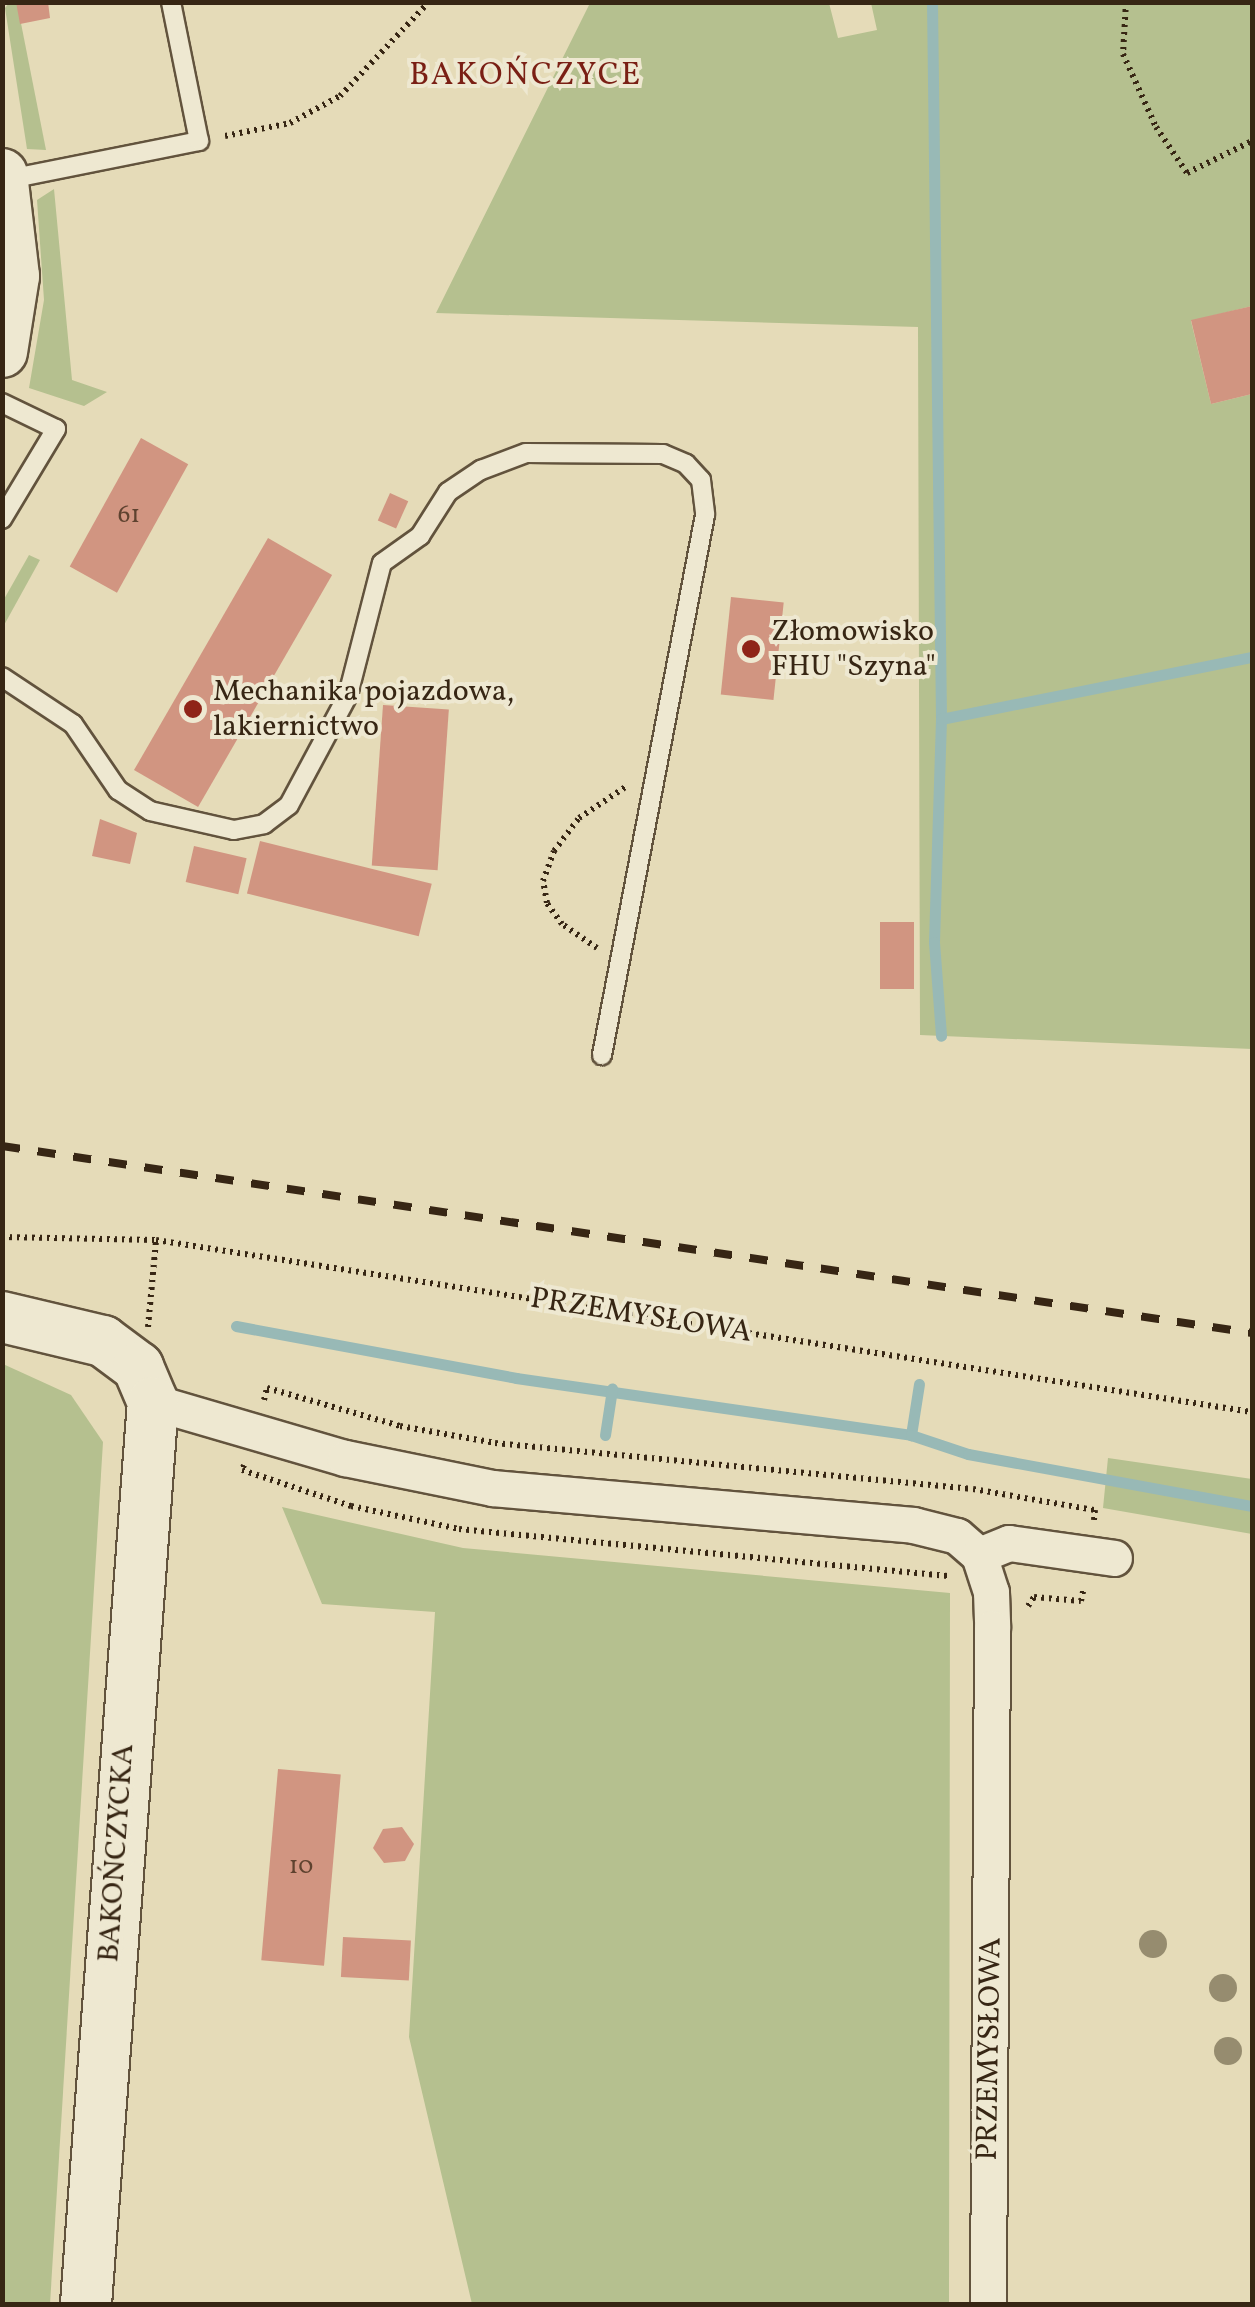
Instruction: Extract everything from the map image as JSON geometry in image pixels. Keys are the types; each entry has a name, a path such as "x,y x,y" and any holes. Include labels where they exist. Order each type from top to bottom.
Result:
{"street":[{"path":"2,352 14,276 3,177"},
{"path":"2,1317 103,1341 146,1384 254,1431 344,1458 492,1488 913,1526 957,1536 978,1556 1009,1543 1101,1556"},
{"name":"BAKOŃCZYCKA","path":"86,2304 146,1384"},
{"name":"PRZEMYSŁOWA","path":"978,1556 991,1592 992,1628 988,2304"}],"lane":[{"path":"3,177 199,141 172,2"},
{"path":"2,404 56,429 2,518"},
{"path":"2,677 74,724 118,790 150,811 234,830 264,824 289,804 348,695 382,562 420,536 448,492 482,470 526,453 663,454 701,480 706,515 602,1055"}],"path":[{"path":"199,141 290,123 340,96 429,2"},
{"path":"1126,2 1122,54 1156,127 1187,173 1252,141"},
{"path":"621,965 562,924 547,904 543,880 554,851 579,818 620,788 656,776"},
{"name":"PRZEMYSŁOWA","path":"2,1237 156,1240 1252,1412"},
{"path":"146,1384 156,1240"},
{"path":"254,1431 267,1388 400,1426 495,1443 973,1489 1095,1510 1101,1556 1082,1600 1034,1597 1023,1613"}],"green space":[{"path":"9,3 17,3 46,150 27,149 5,8"},
{"path":"590,3 829,3 838,38 877,30 871,3 1252,3 1252,306 1191,321 1211,404 1252,394 1252,1049 920,1035 918,327 436,313"},
{"path":"54,189 72,380 107,392 84,406 29,388 44,300 37,200"},
{"path":"29,555 40,560 3,627 3,601"},
{"path":"3,1364 71,1395 103,1442 50,2304 3,2304"},
{"path":"1108,1458 1252,1479 1252,1534 1103,1508"},
{"path":"282,1507 463,1548 950,1593 949,2304 472,2304 409,2037 435,1612 322,1604"}],"building":[{"path":"16,2 48,2 50,18 20,24"},
{"path":"1252,306 1252,394 1211,404 1191,320"},
{"path":"141,438 188,464 117,593 70,567"},
{"path":"390,493 408,501 396,529 378,520"},
{"path":"268,538 332,575 198,807 134,770"},
{"name":"Złomowisko FHU \"Szyna\"","path":"731,597 784,603 773,700 721,694"},
{"path":"383,705 449,710 438,870 372,866"},
{"path":"100,819 137,833 130,864 92,856"},
{"path":"260,841 432,884 419,936 247,893"},
{"path":"194,846 247,858 238,894 186,882"},
{"path":"880,922 914,922 914,989 880,989"},
{"path":"278,1769 341,1774 324,1966 261,1960"},
{"path":"402,1827 414,1844 405,1861 384,1863 373,1848 383,1829"},
{"path":"343,1937 411,1941 409,1981 341,1977"}],"waterway":[{"path":"932,2 941,719 934,942 941,1036"},
{"path":"941,719 1252,657"},
{"path":"236,1326 516,1378 911,1435"},
{"path":"919,1384 911,1435 968,1454 1252,1506"},
{"path":"605,1435 612,1389"}],"railway":[{"path":"2,1146 1252,1333"}],"place":[{"name":"Złomowisko FHU \"Szyna\"","path":"751,649"},
{"name":"Mechanika pojazdowa, lakiernictwo","path":"193,709"}],"district":[{"name":"BAKOŃCZYCE","path":"526,76"}]}
